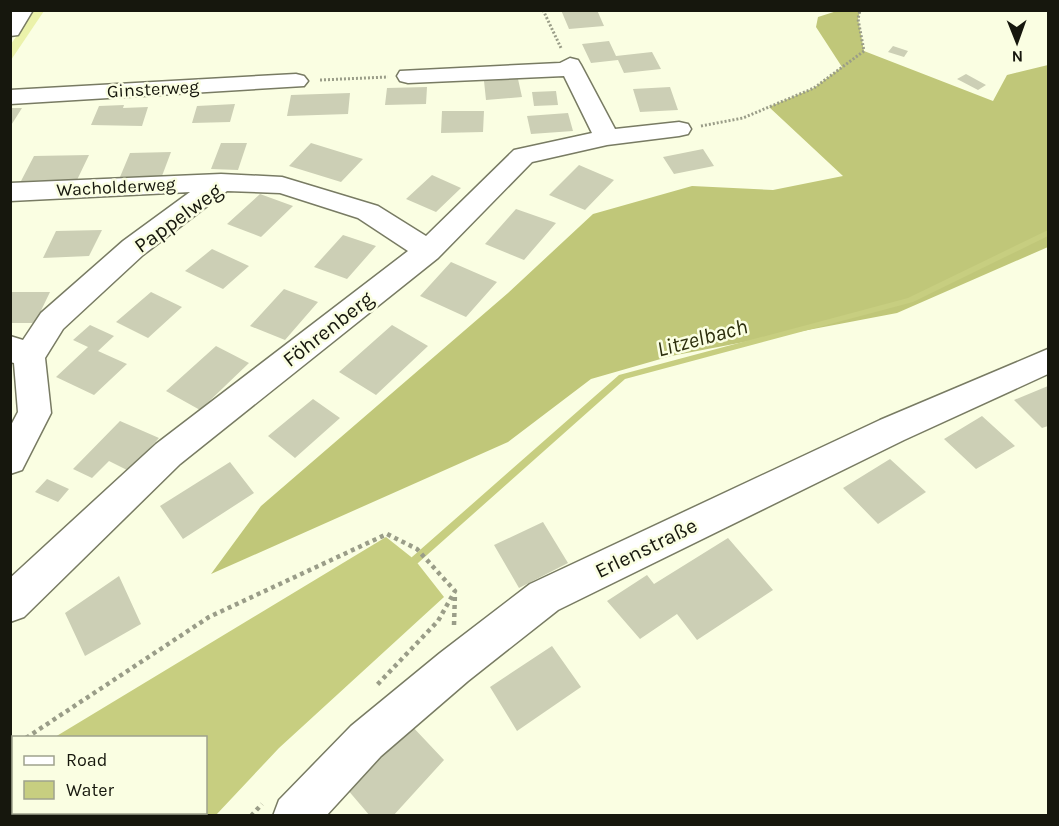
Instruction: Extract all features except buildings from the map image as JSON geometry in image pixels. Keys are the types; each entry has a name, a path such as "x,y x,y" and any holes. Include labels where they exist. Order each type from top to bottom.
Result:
{"street":[{"path":"10,30 23,10"},
{"path":"408,76 571,67 607,137"},
{"name":"Ginsterweg","path":"10,97 296,81"},
{"name":"Föhrenberg","path":"10,604 168,454 428,251 523,156 607,137 679,129"},
{"name":"Pappelweg","path":"20,352 133,248 220,182 282,185 368,212 428,251"},
{"name":"Wacholderweg","path":"10,192 220,182"},
{"path":"10,460 35,412 20,352"},
{"name":"Erlenstraße","path":"281,807 544,597 892,430 1048,361"}],"path":[{"path":"543,10 571,67"},
{"path":"679,129 743,118 814,88 864,51 858,19 860,10"},
{"path":"29,736 209,617 387,534 417,549 455,591 438,621 373,689"},
{"path":"251,816 281,807"}],"shaded area":[{"path":"840,10 860,11 858,19 864,51 993,101 1007,75 1048,65 1048,247 897,313 671,356 591,379 508,442 211,574 261,506 508,293 593,214 692,186 773,190 843,176 769,107 814,88 842,67 816,27 818,17"},
{"path":"34,11 44,11 11,60 11,44"}],"water":[{"path":"386,537 415,560 444,597 279,748 216,815 11,815 12,764 12,814 207,814 207,736 57,736"}],"waterway":[{"name":"Litzelbach","path":"415,560 622,377 910,300 1048,233"}]}
